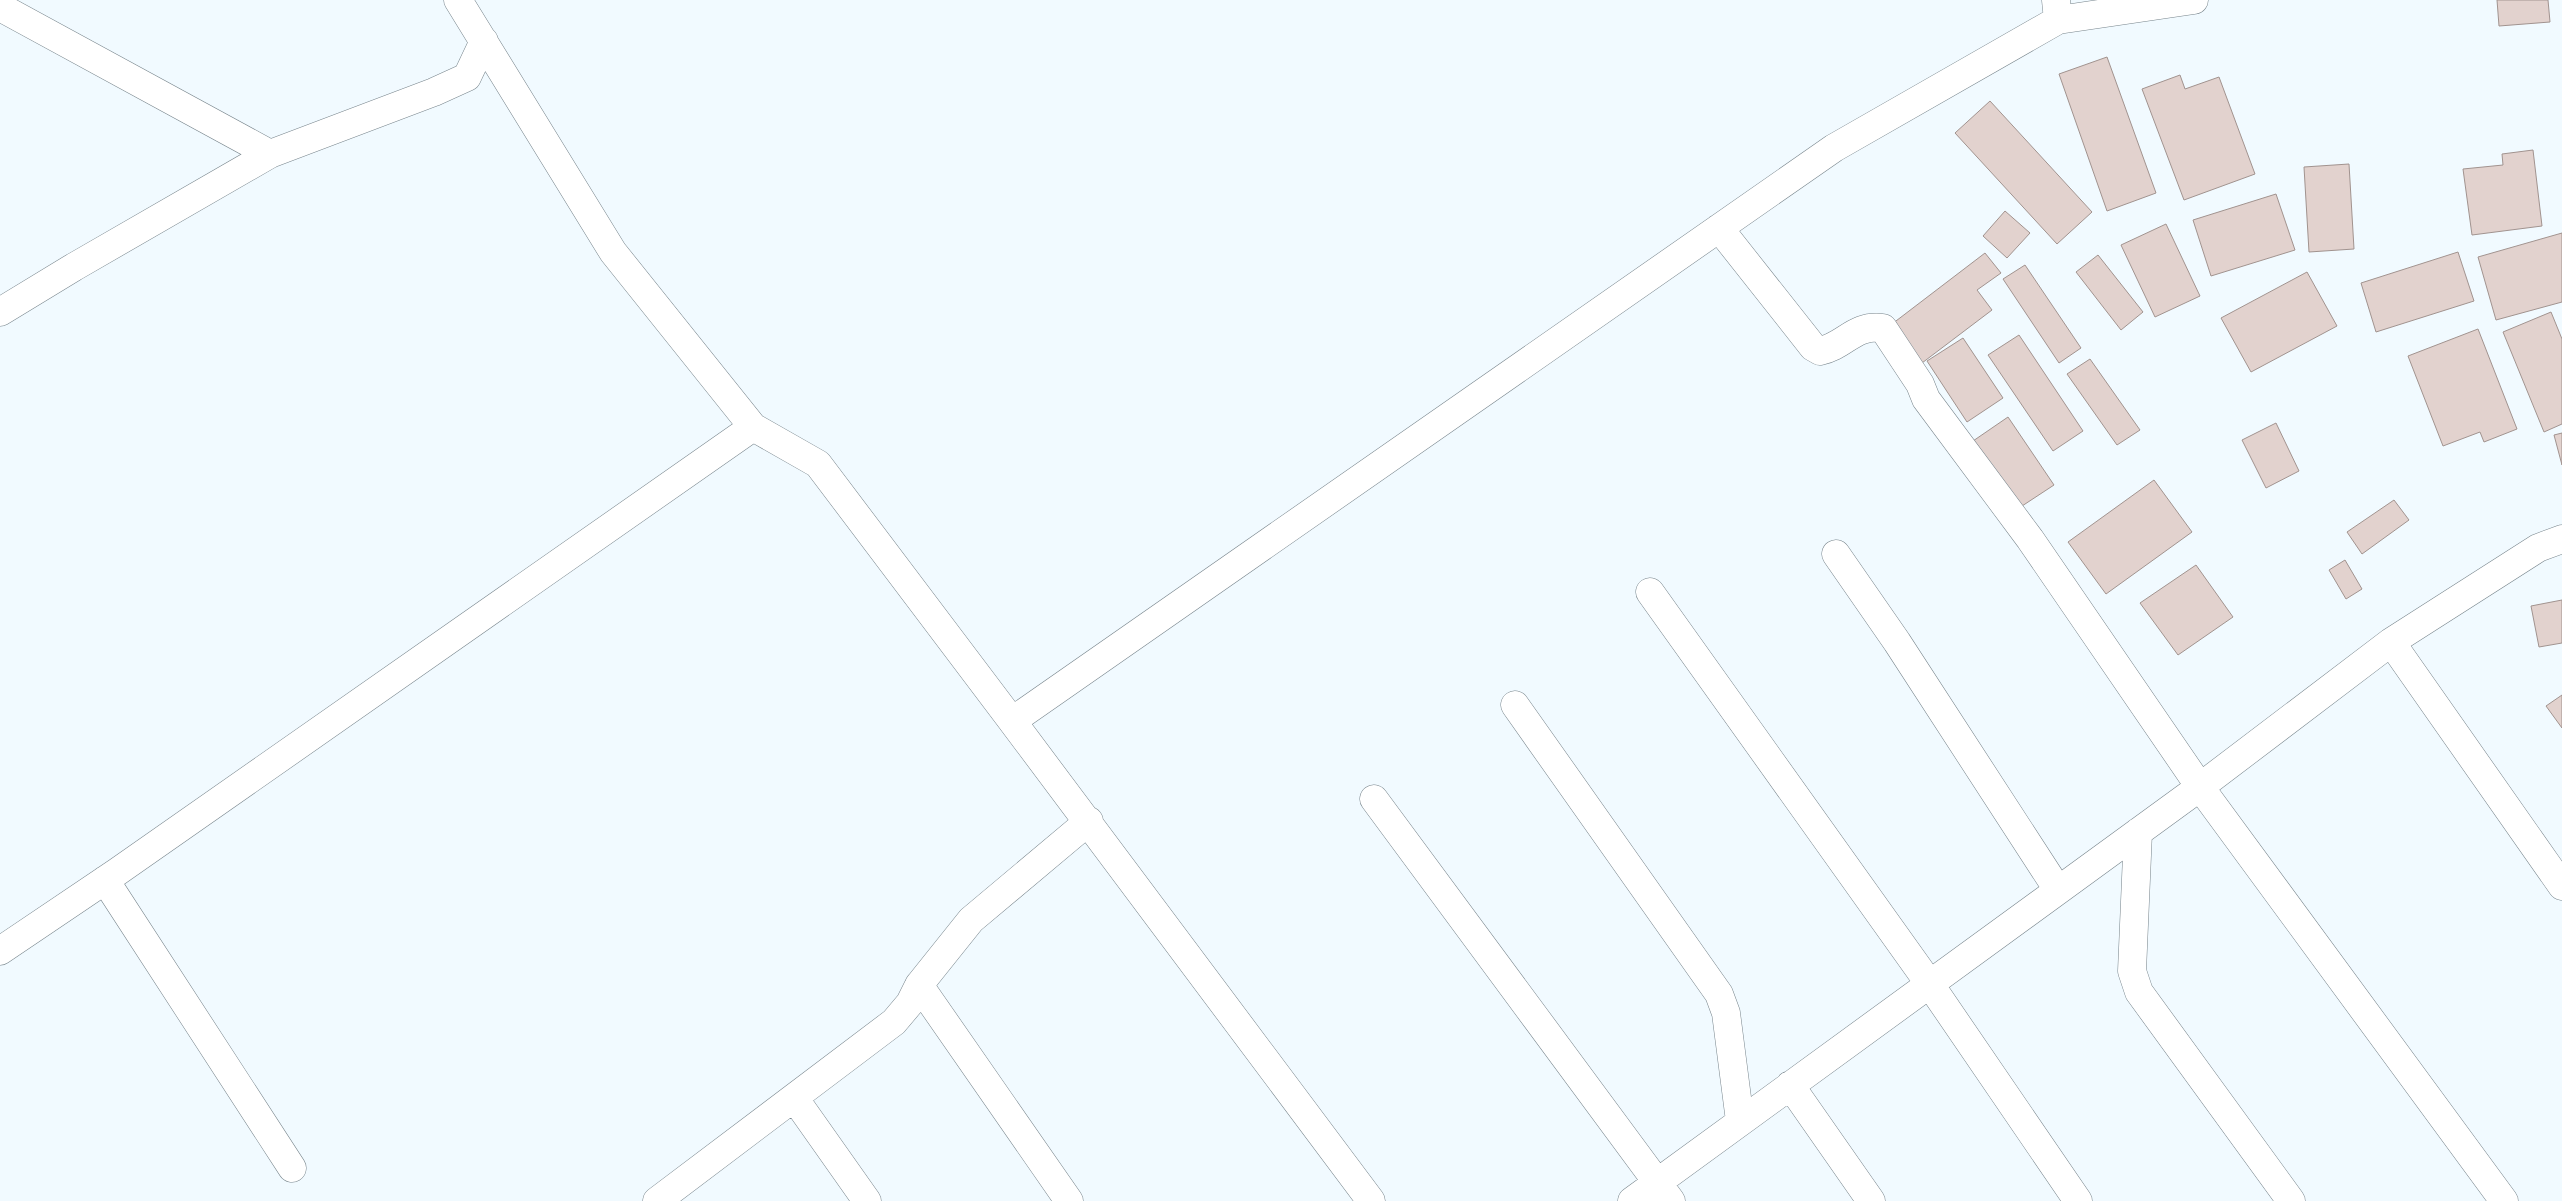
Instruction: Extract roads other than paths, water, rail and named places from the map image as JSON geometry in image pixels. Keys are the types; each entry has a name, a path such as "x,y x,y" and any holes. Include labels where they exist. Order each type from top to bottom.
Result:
{"street":[{"path":"458,0 613,252 753,427 818,464 1089,821 1371,1201"},
{"path":"1012,721 1834,148 2057,10 2194,0"},
{"path":"0,8 270,154"},
{"path":"0,312 74,266 270,154 434,92 467,77 484,41"},
{"path":"1719,228 1813,347 1820,351 1828,350 1856,332 1870,326 1883,328 1920,384 1926,399 2030,539 2200,787 2504,1201"},
{"path":"0,951 105,880 753,427"},
{"path":"1632,1201 1665,1191 1740,1121 2200,787 2391,642 2538,548 2562,539"},
{"path":"1836,554 1898,642 2058,890"},
{"path":"1650,592 1929,983 2078,1201"},
{"path":"2391,642 2562,886"},
{"path":"1515,705 1719,994 1726,1013 1740,1121"},
{"path":"1374,799 1665,1191"},
{"path":"658,1201 894,1022 910,1003 919,984 971,920 1089,821"},
{"path":"2138,832 2132,971 2139,992 2291,1201"},
{"path":"105,880 292,1168"},
{"path":"919,984 1068,1201"},
{"path":"1790,1085 1871,1201"},
{"path":"794,1099 866,1201"}]}
